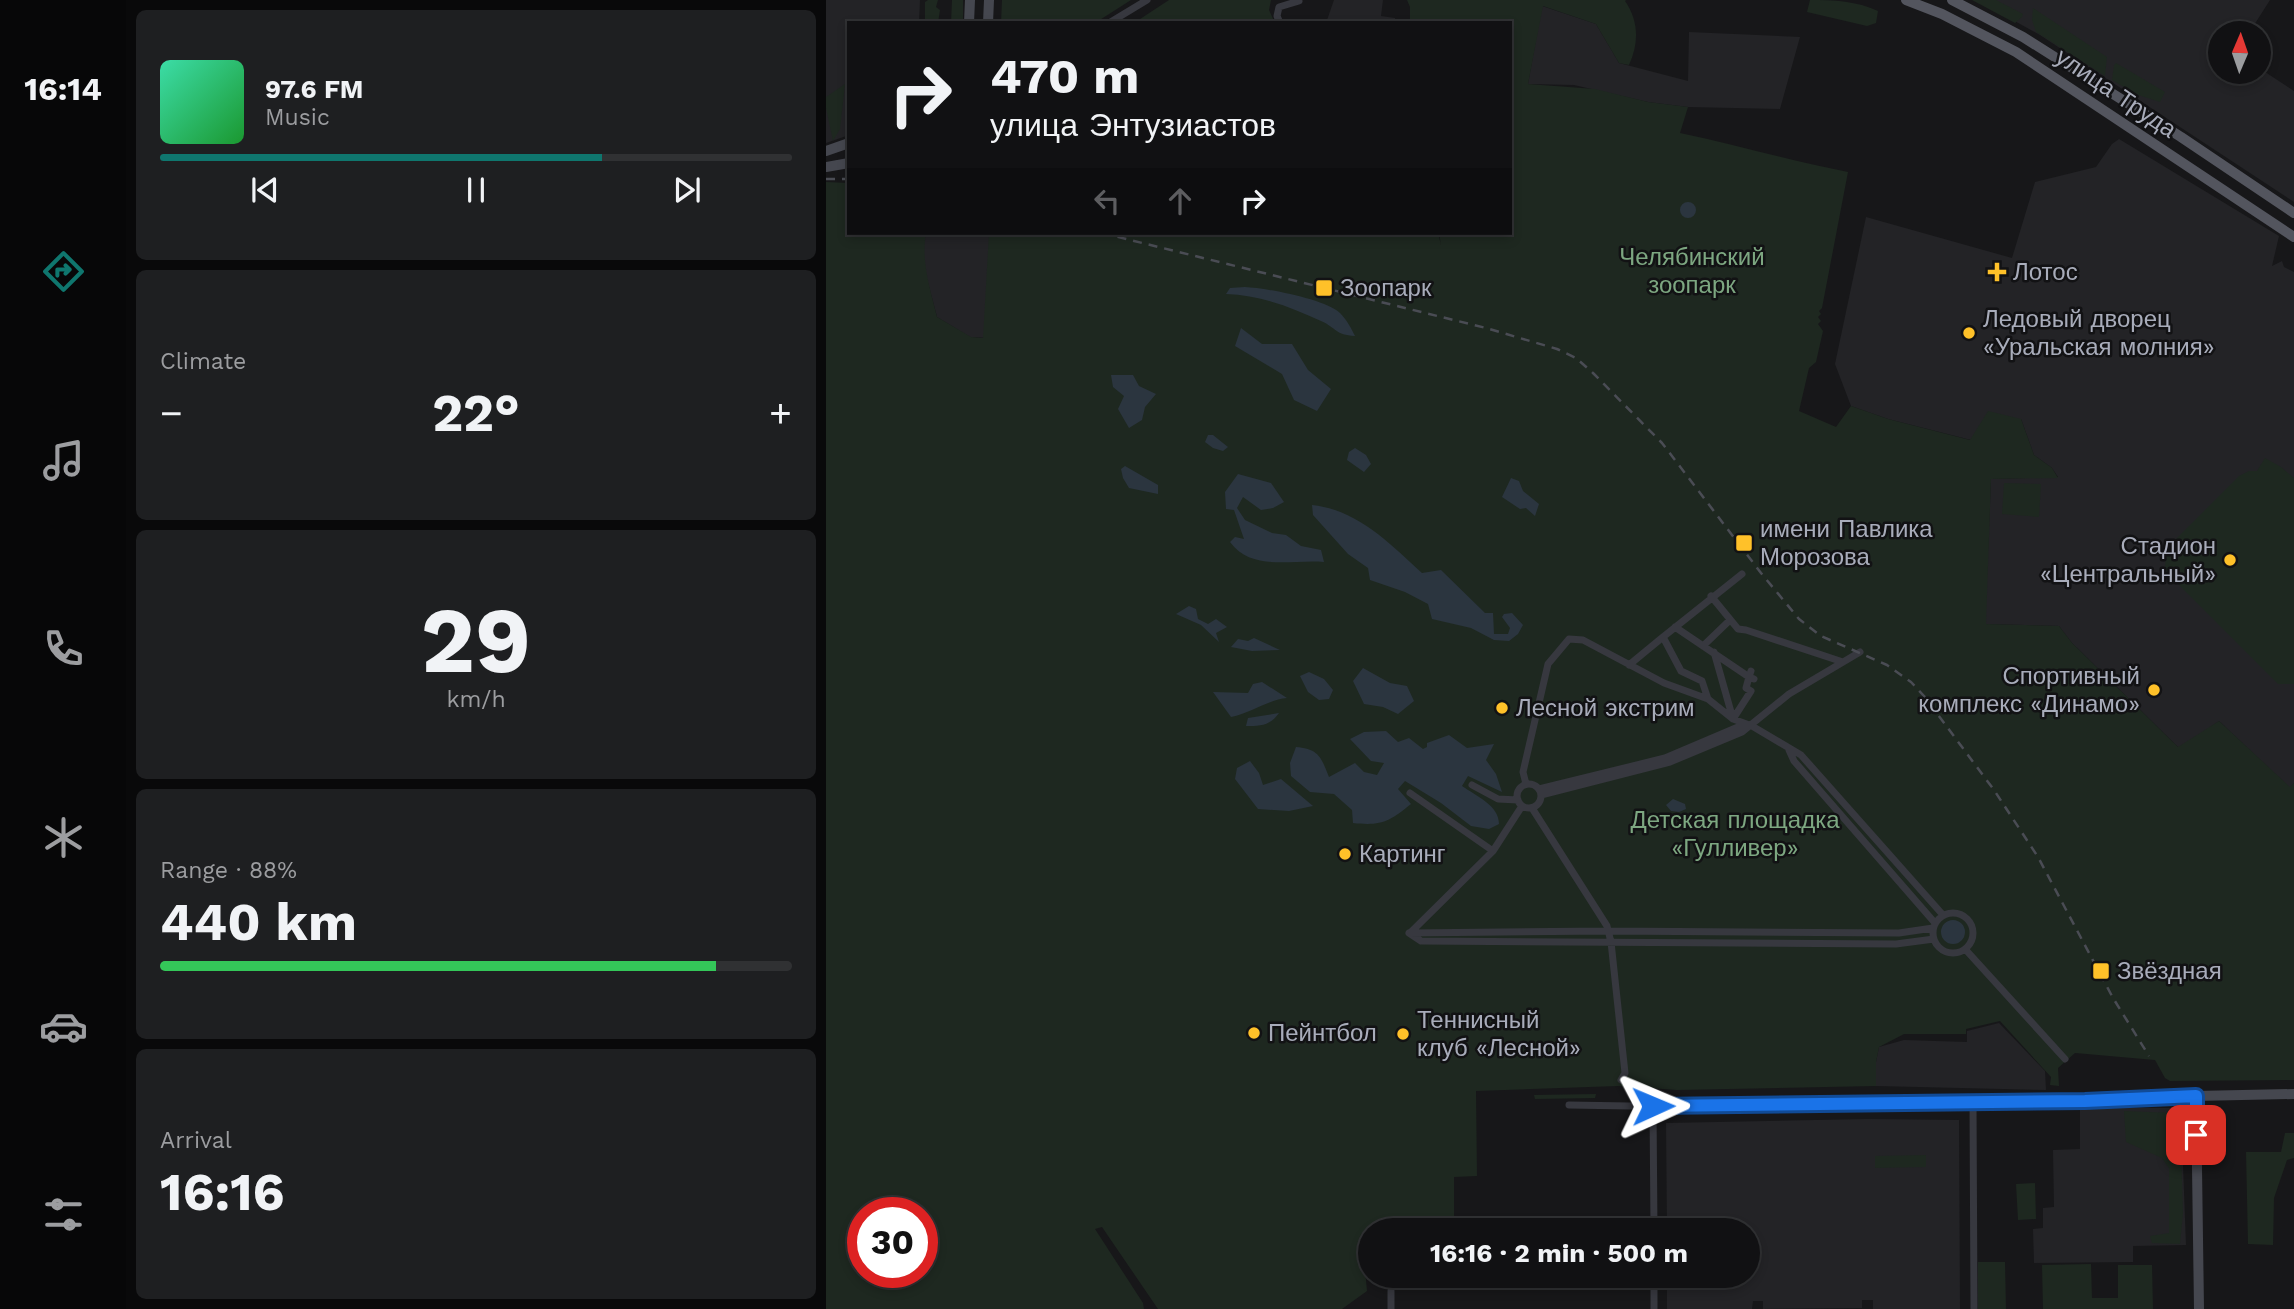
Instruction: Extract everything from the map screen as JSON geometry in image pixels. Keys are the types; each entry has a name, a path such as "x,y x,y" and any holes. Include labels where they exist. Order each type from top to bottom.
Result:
{"main road":[{"name":"улица Труда","path":"1906,0 1922,3 2016,52 2294,237"},
{"name":"улица Труда","path":"1952,0 2024,37 2294,213"},
{"path":"2195,170 2206,154"}],"street":[{"path":"969,21 970,0"},
{"path":"988,21 989,0"},
{"path":"1112,21 1147,0"},
{"path":"1279,21 1279,7 1299,1"},
{"path":"826,150 847,144"},
{"path":"826,167 847,163"},
{"path":"1629,664 1711,596 1742,574"},
{"path":"1711,596 1738,629 1843,662"},
{"path":"1703,646 1730,620"},
{"path":"1675,627 1751,676 1746,688 1751,691 1733,719"},
{"path":"1662,637 1681,671 1702,681 1708,699"},
{"path":"1527,784 1523,772 1547,666 1569,639 1583,640 1664,683 1708,699 1733,719 1752,726 1801,755 1943,915"},
{"path":"1714,652 1733,719"},
{"path":"1540,792 1671,762 1752,726 1789,694 1860,652"},
{"path":"1409,933 1899,933 1934,925 1943,915 1950,913 1963,915 1972,925 1973,938 1965,949 1953,953 1937,945 1934,940 1934,925 1794,761 1789,749"},
{"path":"1409,933 1493,850 1520,803 1520,789 1527,784 1534,785 1540,792"},
{"path":"1472,785 1498,799 1532,808 1608,931 1625,1073 1621,1080"},
{"path":"1532,808 1538,804 1540,792"},
{"path":"1410,793 1493,850"},
{"path":"1409,933 1421,941 1896,944 1934,940"},
{"path":"1965,949 2065,1059"},
{"path":"1569,1105 2085,1101 2294,1094"},
{"path":"2196,1096 2199,1309"},
{"path":"1973,1102 1974,1309"},
{"path":"1653,1106 1654,1218"},
{"path":"1654,1288 1654,1309"},
{"path":"1391,1290 1391,1309"}],"shaded area":[{"path":"826,0 920,0 919,21 847,21 847,136 826,143"},
{"path":"1334,0 1383,0 1381,16 1395,18 1395,21 1327,21"},
{"path":"1977,0 2270,0 2257,21 2208,21 2208,84 2272,84 2272,77 2294,91 2294,202 2040,35"},
{"path":"1542,6 1596,24 1619,63 1688,81 1689,32 1800,37 1780,109 1688,107 1648,102 1574,85 1528,84"},
{"path":"2119,139 2279,236 2272,266 2282,261 2284,267 2294,272 2294,783 2290,788 2219,721 2180,749 2072,643 2059,626 1985,624 1991,479 2058,477 2052,468 2034,455 2021,419 1971,440 1888,419 1851,406 1835,364 1866,217 2012,258 2035,182 2096,167 2112,144"},
{"path":"1685,202 1691,202 1696,210 1694,216 1685,218 1680,213 1680,207"},
{"path":"916,235 1013,235 990,338 970,337 937,317"},
{"path":"1245,287 1295,295 1322,303 1345,318 1355,336 1340,333 1321,321 1275,303 1226,294 1230,288"},
{"path":"1241,328 1262,344 1292,344 1308,370 1331,389 1317,411 1294,400 1282,374 1235,346"},
{"path":"1111,375 1133,375 1139,386 1156,394 1145,407 1142,420 1129,428 1118,409 1124,396 1113,387"},
{"path":"1208,435 1213,435 1228,447 1223,451 1213,448 1205,442"},
{"path":"1355,448 1366,455 1371,464 1364,472 1347,460 1349,452"},
{"path":"1125,466 1158,485 1158,494 1129,488 1121,469"},
{"path":"1238,474 1271,483 1284,502 1261,510 1243,497 1237,508 1245,520 1272,533 1286,535 1301,546 1321,550 1324,562 1261,561 1239,551 1230,542 1235,537 1244,539 1234,510 1226,509 1225,492"},
{"path":"1511,478 1519,481 1523,491 1539,504 1535,516 1526,508 1520,509 1502,497"},
{"path":"1312,505 1329,508 1358,521 1385,540 1422,573 1441,570 1485,613 1493,613 1494,634 1508,634 1510,628 1502,617 1512,613 1523,625 1518,634 1509,641 1494,640 1471,628 1432,619 1428,604 1405,592 1370,580 1368,568 1348,554 1313,515"},
{"path":"1189,606 1196,609 1198,619 1208,624 1216,619 1227,627 1216,633 1219,642 1201,625 1176,614"},
{"path":"1254,638 1280,650 1252,651 1231,647 1238,639 1248,641"},
{"path":"1363,668 1390,683 1407,686 1414,701 1398,714 1383,707 1364,704 1353,681"},
{"path":"1309,672 1324,679 1333,690 1329,699 1319,700 1308,692 1300,676"},
{"path":"1262,682 1287,698 1231,717 1213,692 1248,693 1253,684"},
{"path":"1279,713 1272,721 1246,726 1248,718"},
{"path":"1386,731 1398,742 1409,738 1423,749 1427,747 1427,743 1449,735 1467,748 1494,744 1486,760 1496,774 1502,792 1468,776 1462,786 1491,806 1499,824 1489,829 1471,826 1441,803 1405,781 1398,789 1411,804 1384,821 1371,824 1353,823 1352,810 1334,794 1310,792 1291,776 1290,763 1296,747 1318,755 1329,777 1355,763 1364,772 1377,775 1384,763 1371,761 1350,739 1364,732"},
{"path":"1250,761 1259,773 1263,785 1281,779 1313,806 1289,811 1258,809 1235,779 1237,768"},
{"path":"1673,799 1685,804 1686,809 1671,811 1666,805"},
{"path":"1948,920 1958,920 1965,927 1965,937 1958,944 1948,944 1941,937 1941,927"},
{"path":"1999,1023 2045,1071 2046,1090 1876,1086 1879,1047 1904,1040 1967,1042 1967,1031"},
{"path":"2080,1108 2175,1108 2181,1112 2186,1245 2133,1246 2133,1262 2034,1263 2033,1229 2043,1228 2043,1208 2054,1207 2053,1150 2080,1149"},
{"path":"1959,1120 1960,1309 1873,1309 1873,1300 1862,1300 1862,1308 1763,1309 1763,1301 1753,1301 1752,1309 1667,1309 1667,1288 1760,1288 1760,1218 1667,1218 1666,1123"}],"green space":[{"path":"938,0 936,7 940,10 938,21 925,21 925,2"},
{"path":"952,0 963,0 963,21 951,21"},
{"path":"1002,0 1131,0 1098,21 1001,21"},
{"path":"1169,0 1271,0 1269,10 1274,21 1137,21"},
{"path":"1407,0 1626,0 1636,32 1635,49 1629,65 1619,63 1596,24 1543,6 1528,84 1595,89 1648,102 1688,107 1680,133 1848,172 1822,308 1819,311 1821,314 1818,317 1821,321 1818,324 1823,331 1816,362 1809,368 1799,411 1836,427 1851,406 1888,419 1970,440 1988,411 2021,419 2034,455 2052,468 2058,478 1991,479 1986,624 2059,626 2072,643 2178,747 2219,721 2290,787 2294,783 2294,1080 2170,1081 2165,1078 2155,1060 2075,1053 2058,1068 2059,1086 2050,1085 2051,1077 2000,1021 1966,1029 1966,1034 1904,1034 1879,1047 1876,1086 1677,1090 1618,1086 1476,1091 1477,1176 1454,1177 1454,1218 1358,1218 1358,1288 1367,1288 1367,1291 1342,1309 1158,1309 1102,1227 1095,1229 1143,1303 1144,1309 826,1309 826,182 847,183 847,235 926,235 925,265 937,317 971,337 983,338 989,235 1438,235 1441,245 1439,235 1512,235 1512,21 1410,21"},
{"path":"1810,0 1862,5 1878,11 1876,23 1867,26 1807,12"},
{"path":"1972,0 1996,0 2023,14 2015,23"},
{"path":"2033,8 2107,57 2105,76 2036,32 2032,20"},
{"path":"2116,63 2165,92 2160,102 2138,95 2112,80"},
{"path":"845,84 840,129 833,141 826,97"},
{"name":"Стадион «Центральный»","path":"2265,458 2294,478 2294,684 2278,684 2165,571 2166,549 2239,476 2249,471 2257,471"},
{"path":"2004,483 2041,484 2039,517 2002,514"},
{"path":"1596,1094 1595,1098 1535,1099 1534,1095"},
{"path":"2124,1111 2175,1113 2180,1119 2183,1213 2180,1244 2152,1243 2150,1236 2169,1233 2169,1168 2162,1158 2126,1142"},
{"path":"2285,1133 2294,1133 2294,1158 2287,1160 2274,1198 2273,1245 2248,1244 2246,1152 2281,1152"},
{"path":"1926,1155 1926,1167 1875,1168 1875,1156"},
{"path":"2035,1183 2036,1219 2018,1220 2016,1184"},
{"path":"1978,1262 2005,1262 2006,1309 1978,1309"},
{"path":"2091,1264 2092,1298 2118,1298 2118,1265 2152,1265 2153,1309 2043,1309 2042,1265"}],"railway":[{"path":"826,179 847,179"},
{"path":"1110,235 1486,328 1557,349 1576,358 1662,443 1799,619 1821,636 1887,665 1911,682 1924,696 1994,790 2038,857 2113,998 2149,1056"}],"place":[{"name":"Лотос","path":"1997,272"},
{"name":"Зоопарк","path":"1324,288"},
{"name":"Ледовый дворец «Уральская молния»","path":"1969,333"},
{"name":"имени Павлика Морозова","path":"1744,543"},
{"name":"Стадион «Центральный»","path":"2230,560"},
{"name":"Спортивный комплекс «Динамо»","path":"2154,690"},
{"name":"Лесной экстрим","path":"1502,708"},
{"name":"Картинг","path":"1345,854"},
{"name":"Звёздная","path":"2101,971"},
{"name":"Пейнтбол","path":"1254,1033"},
{"name":"Теннисный клуб «Лесной»","path":"1403,1034"}],"route":[{"path":"1653,1106 2085,1101 2196,1096 2196,1135"}],"park label":[{"name":"Челябинский зоопарк","path":"1692,271"},
{"name":"Детская площадка «Гулливер»","path":"1735,834"}]}
